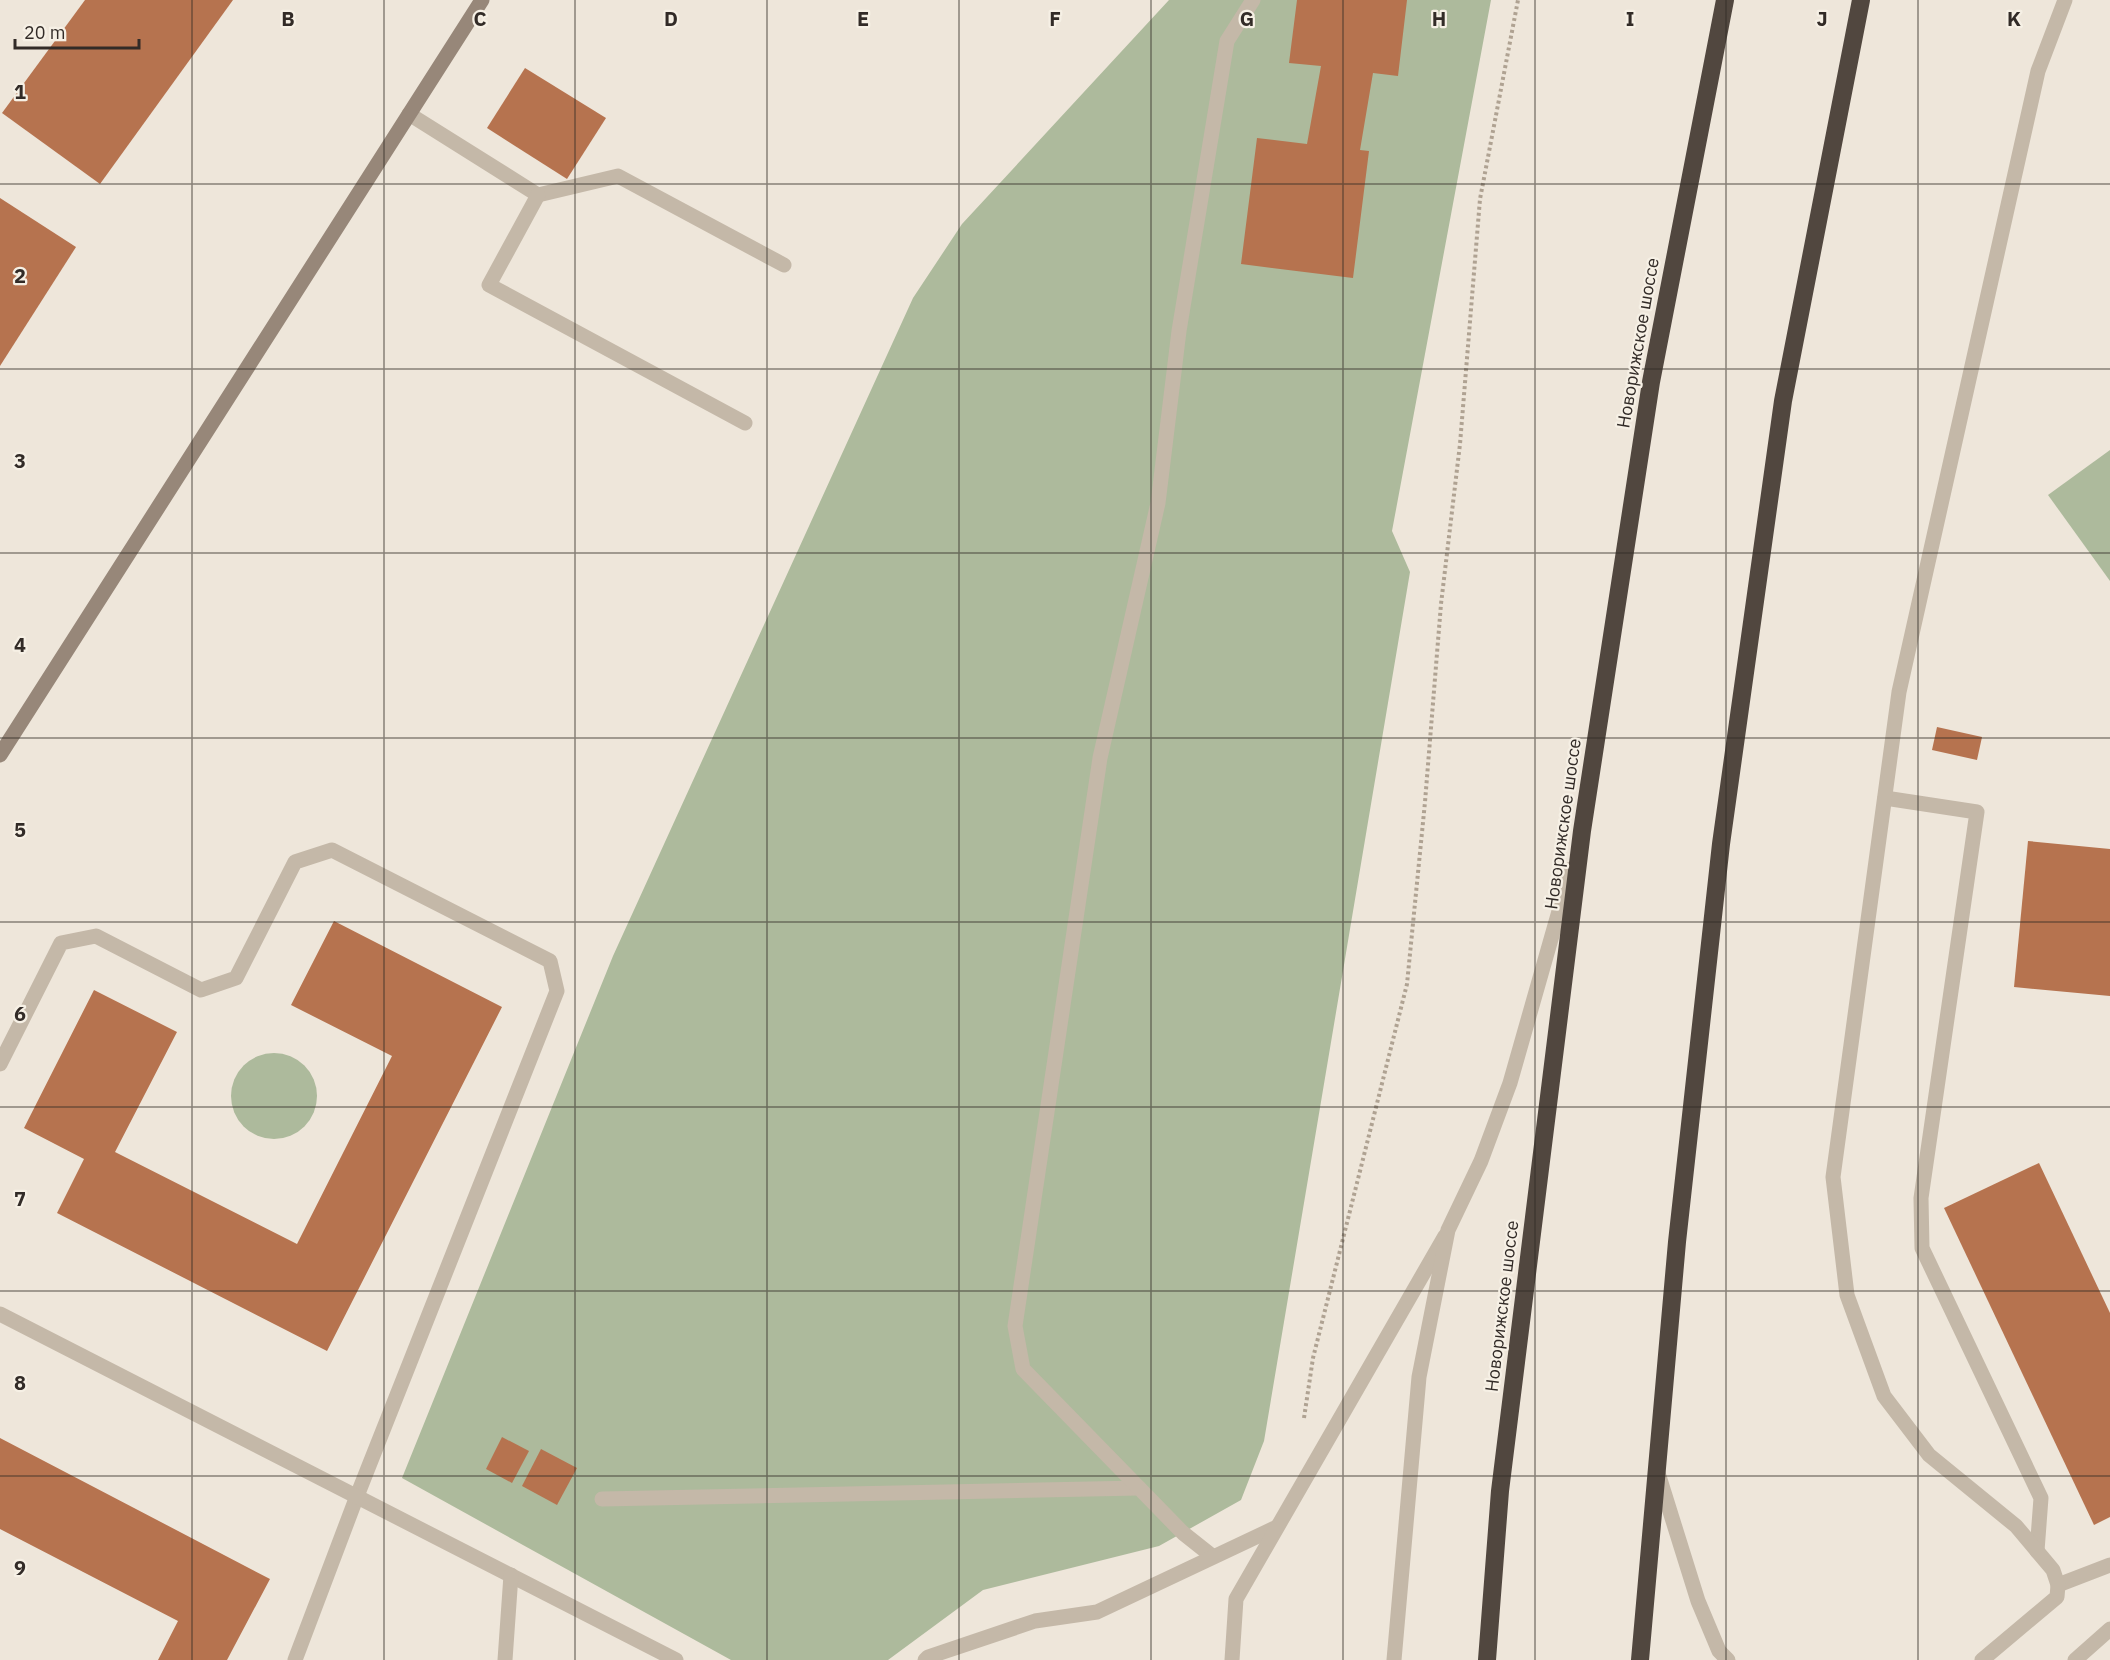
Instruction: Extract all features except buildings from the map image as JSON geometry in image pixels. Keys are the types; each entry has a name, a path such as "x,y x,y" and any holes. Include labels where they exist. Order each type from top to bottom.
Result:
{"highway":[{"name":"Новорижское шоссе","path":"1487,1660 1500,1491 1582,831 1651,382 1725,0"},
{"path":"1640,1660 1677,1242 1721,844 1783,401 1861,0"}],"street":[{"path":"0,755 482,0"},
{"path":"1212,1556 1183,1533 1023,1369 1015,1326 1100,758 1158,503 1179,332 1227,41 1253,0"},
{"path":"1982,1660 2057,1597 2058,1585 2053,1570 2016,1526 1929,1455 1884,1396 1847,1295 1833,1177 1899,693 2038,71 2064,0"},
{"path":"409,114 538,195 618,176 784,265"},
{"path":"538,195 489,285 745,423"},
{"path":"1885,798 1977,812 1921,1198 1922,1248 2041,1498 2037,1551"},
{"path":"1232,1660 1236,1599 1448,1230 1481,1161 1510,1083 1582,831"},
{"path":"0,1064 61,943 96,936 201,990 236,978 295,862 332,850 550,961 557,991 357,1496 295,1660"},
{"path":"1394,1660 1419,1377 1448,1230"},
{"path":"0,1314 676,1660"},
{"path":"1656,1467 1698,1601 1719,1651 1728,1660"},
{"path":"602,1499 1139,1488"},
{"path":"925,1660 1035,1621 1097,1612 1277,1527"},
{"path":"2058,1585 2110,1565"},
{"path":"505,1660 511,1575"},
{"path":"2075,1660 2110,1629"}],"path":[{"path":"1303,1424 1313,1358 1407,984 1441,604 1460,444 1480,199 1518,0"}],"green space":[{"path":"1169,0 1491,0 1392,531 1410,572 1264,1441 1241,1500 1159,1546 983,1590 888,1660 731,1660 402,1478 613,956 913,298 962,224"},
{"path":"2110,450 2110,581 2048,495"},
{"path":"274,1053 298,1060 310,1072 317,1096 310,1120 298,1132 274,1139 250,1132 238,1120 231,1096 238,1072 250,1060"}]}
